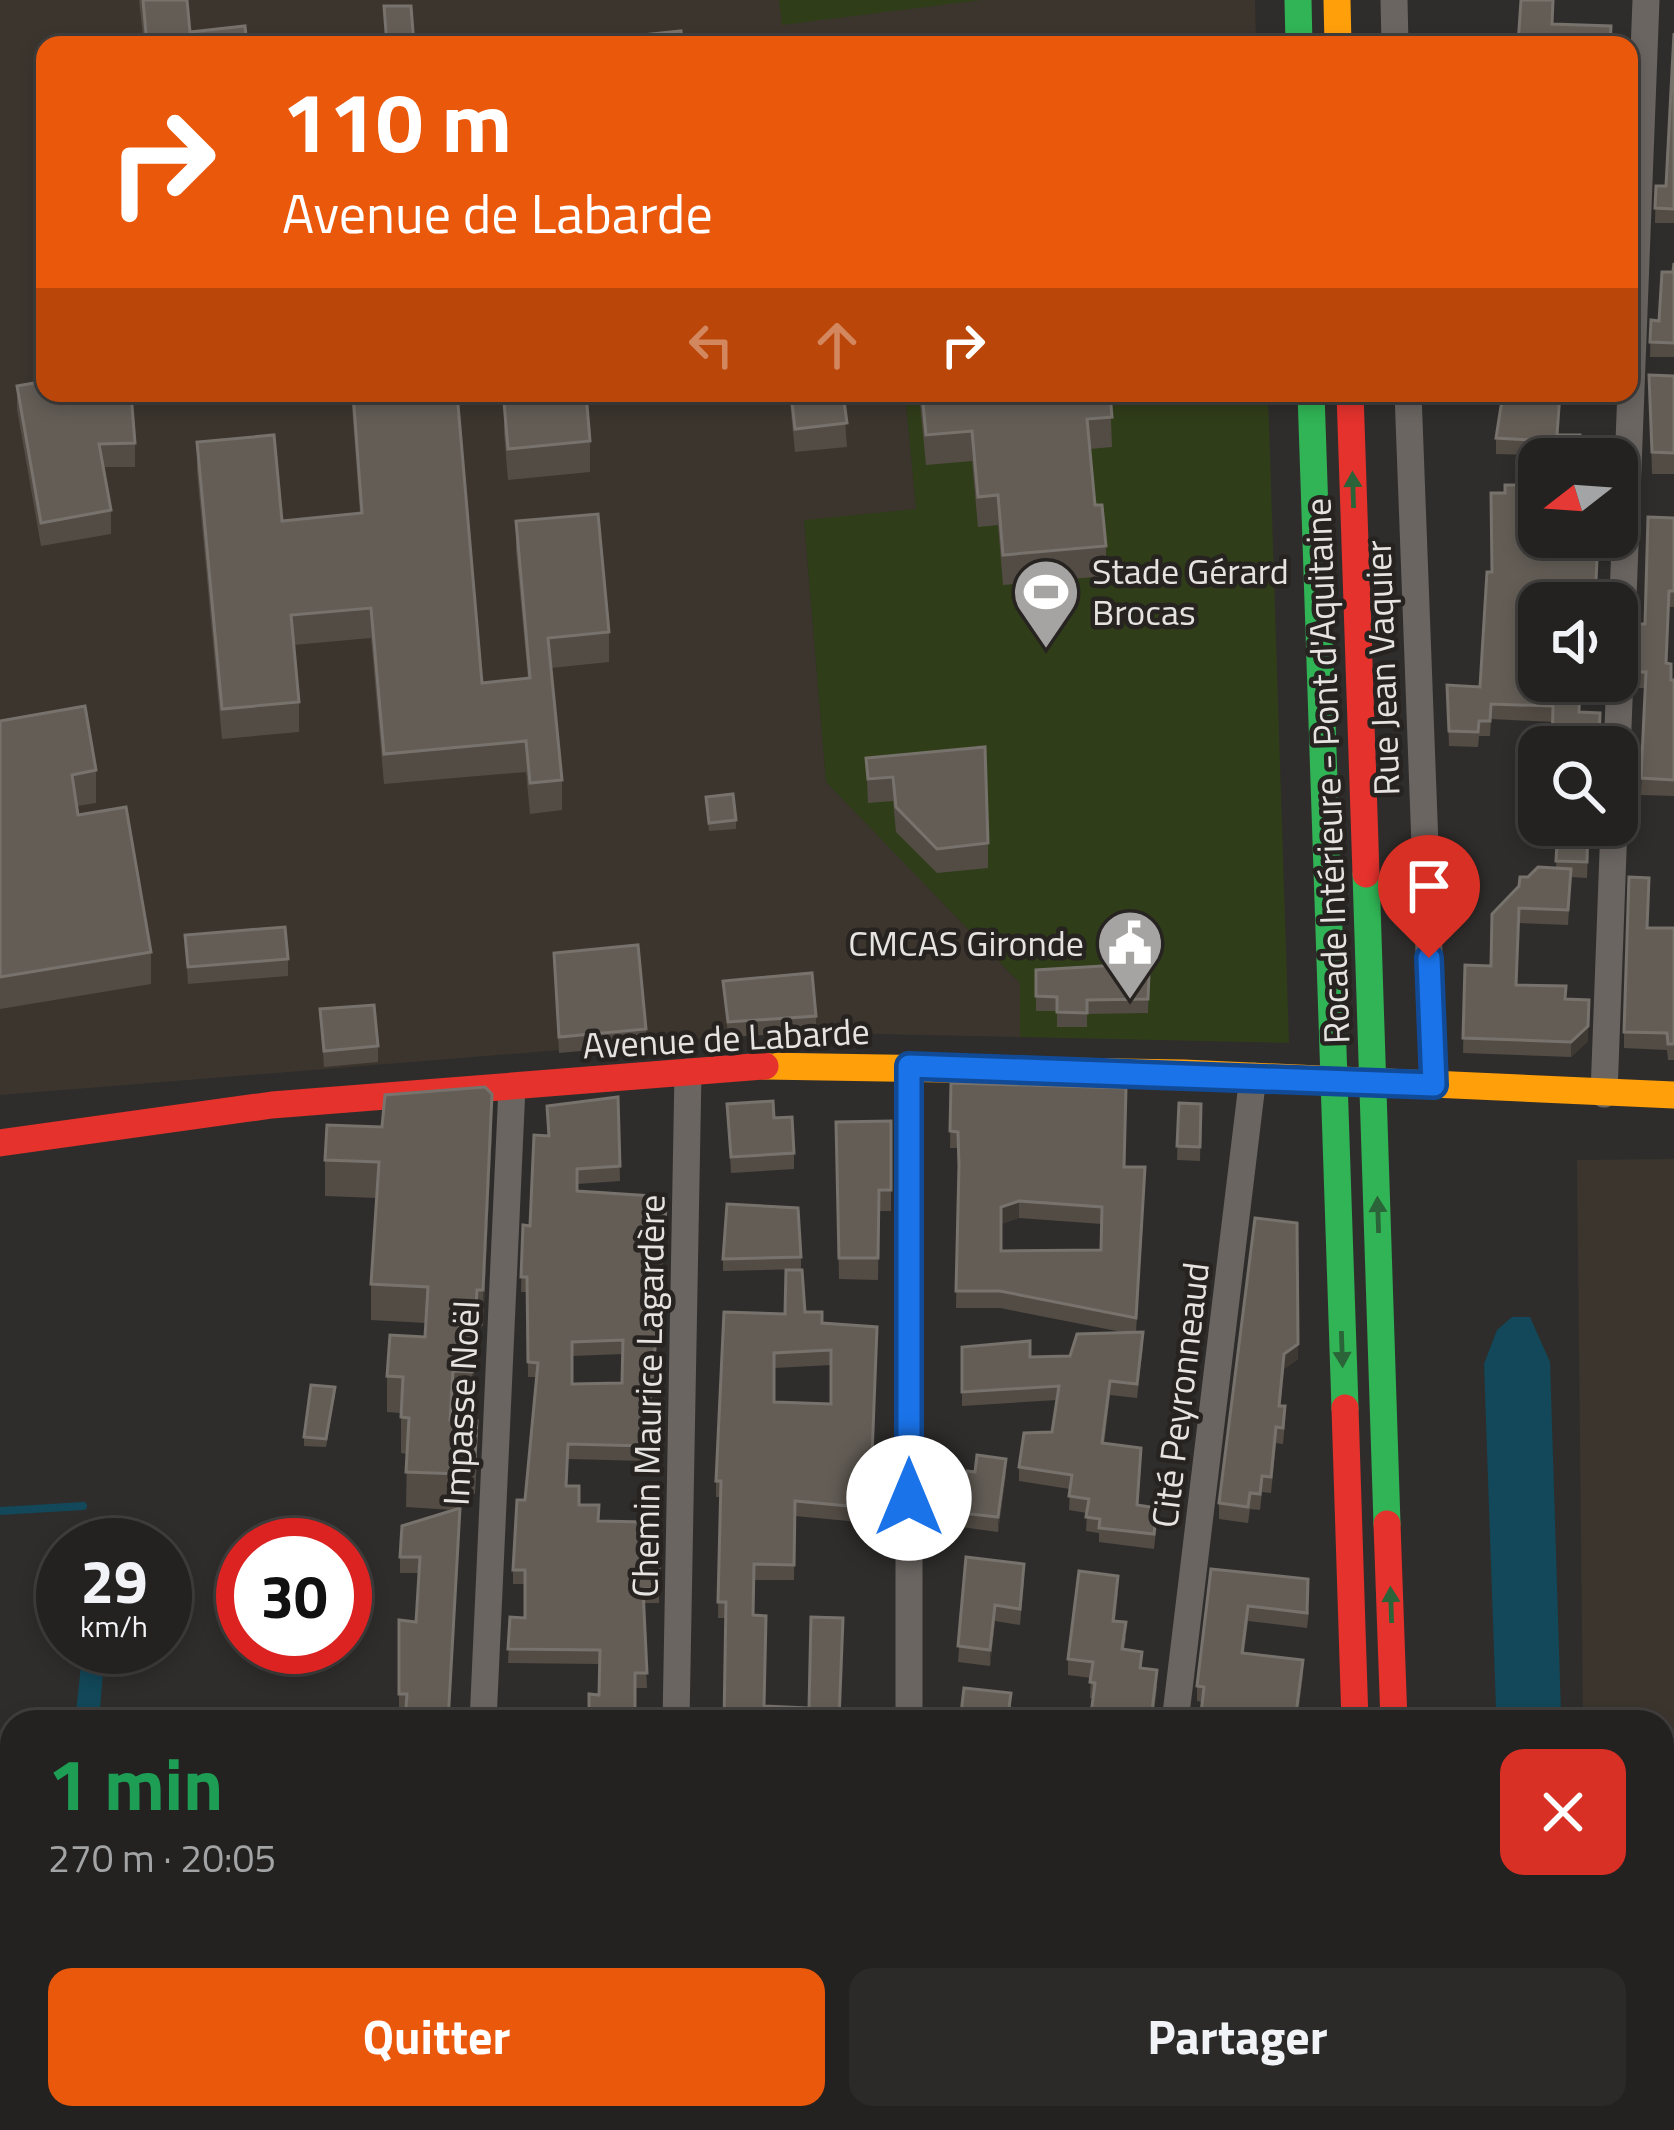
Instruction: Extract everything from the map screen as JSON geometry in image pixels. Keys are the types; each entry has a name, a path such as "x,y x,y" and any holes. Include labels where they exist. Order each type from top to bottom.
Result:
{"main road":[{"path":"1298,0 1299,36"},
{"path":"1337,0 1339,36"},
{"path":"1311,402 1355,1710"},
{"name":"Rocade Intérieure - Pont d'Aquitaine","path":"1350,402 1394,1710"},
{"name":"Avenue de Labarde","path":"0,1143 272,1105 688,1072 909,1066 1674,1095"}],"street":[{"path":"1394,0 1395,36"},
{"path":"1638,201 1646,0"},
{"path":"1638,376 1662,378"},
{"name":"Rue Jean Vaquier","path":"1408,402 1434,1085"},
{"path":"1618,726 1630,402"},
{"path":"1604,1094 1613,846"},
{"path":"909,1066 909,1710"},
{"name":"Chemin Maurice Lagardère","path":"676,1710 688,1072"},
{"name":"Cité Peyronneaud","path":"1176,1710 1253,1076"},
{"name":"Impasse Noël","path":"483,1710 512,1087"}],"shaded area":[{"path":"0,0 1255,0 1256,36 36,36 36,402 906,402 916,509 804,521 826,781 1020,983 1020,1037 786,1032 0,1095"},
{"path":"1674,1159 1674,1710 1583,1710 1577,1160"}],"green space":[{"path":"779,0 982,0 782,25"},
{"name":"Stade Gérard Brocas","path":"906,402 1268,402 1289,1043 1020,1037 1020,983 826,782 804,520 916,509"}],"water":[{"path":"1512,1317 1530,1317 1550,1362 1561,1710 1496,1708 1484,1364 1497,1330"},
{"path":"80,1674 103,1674 100,1710 76,1710"}],"building":[{"path":"143,0 187,0 190,32 245,26 246,36 146,36"},
{"path":"1521,0 1553,0 1552,24 1611,26 1610,36 1519,36"},
{"path":"384,6 411,6 413,36 386,36"},
{"path":"681,31 682,36 632,36"},
{"path":"1674,33 1674,209 1655,208 1656,186 1666,186"},
{"path":"1674,263 1674,343 1650,342 1651,320 1659,321 1662,272 1673,272"},
{"path":"1649,375 1674,376 1674,453 1652,452"},
{"path":"36,383 36,402 132,402 135,443 99,444 111,510 41,523 17,386"},
{"path":"354,402 458,402 482,683 530,678 516,521 598,514 609,632 548,638 562,780 530,783 526,741 384,754 371,608 291,615 299,702 222,709 197,442 274,435 282,521 362,513"},
{"path":"504,402 587,402 590,441 508,449"},
{"path":"792,402 844,402 847,423 795,429"},
{"path":"923,402 1111,402 1112,417 1087,419 1095,505 1102,505 1106,546 1003,555 998,495 978,497 972,431 926,435"},
{"path":"1504,402 1559,402 1557,435 1580,435 1580,438 1496,438"},
{"path":"1505,485 1518,485 1518,558 1597,558 1596,582 1518,582 1518,702 1579,702 1579,712 1600,713 1600,726 1553,726 1553,706 1491,704 1490,721 1479,721 1478,732 1449,731 1447,685 1480,687 1487,572 1492,572 1491,493 1505,493"},
{"path":"1648,517 1674,518 1674,591 1669,591 1666,663 1671,664 1674,680 1674,780 1641,778 1646,672 1638,672 1639,624 1645,624"},
{"path":"85,706 96,770 72,775 78,815 126,807 151,952 0,977 0,721"},
{"path":"985,747 988,843 937,849 896,807 893,777 868,779 866,758"},
{"path":"733,794 736,820 709,823 706,797"},
{"path":"1557,846 1587,846 1587,862 1556,861"},
{"path":"1538,867 1571,869 1568,910 1519,908 1516,985 1566,986 1565,999 1589,1000 1588,1026 1571,1042 1463,1038 1465,965 1491,966 1492,914 1519,886 1520,877 1528,877"},
{"path":"1629,877 1649,878 1647,928 1674,928 1674,1044 1668,1044 1667,1033 1624,1032"},
{"path":"285,927 288,959 188,967 185,935"},
{"path":"638,945 646,1029 559,1037 554,953"},
{"path":"1118,965 1117,972 1149,973 1148,999 1087,1000 1087,1013 1057,1012 1057,997 1036,996 1036,970"},
{"path":"812,973 816,1016 728,1022 723,981"},
{"path":"374,1005 378,1046 324,1051 320,1009"},
{"path":"951,1083 1126,1088 1124,1167 1145,1167 1136,1318 1000,1291 956,1291 958,1132 950,1131","holes":["1019,1201 1102,1207 1101,1250 1001,1251 1001,1207"]},
{"path":"485,1087 492,1094 483,1290 477,1290 472,1372 453,1371 450,1420 477,1421 475,1458 461,1458 460,1474 406,1472 409,1418 401,1417 403,1377 387,1376 390,1335 425,1337 428,1287 371,1284 379,1162 325,1160 327,1125 382,1127 385,1095"},
{"path":"618,1097 620,1166 577,1169 577,1191 667,1197 661,1263 647,1263 649,1326 657,1326 646,1446 568,1444 566,1486 579,1486 579,1505 599,1505 598,1521 645,1522 644,1564 659,1564 659,1589 643,1589 647,1673 635,1673 635,1710 589,1710 589,1694 599,1695 600,1650 508,1649 510,1617 525,1618 525,1570 513,1570 517,1500 525,1500 538,1363 528,1362 527,1277 521,1277 523,1225 530,1226 534,1135 549,1136 547,1106","holes":["623,1340 622,1383 572,1384 572,1342"]},
{"path":"773,1101 774,1118 792,1117 794,1153 731,1157 727,1104"},
{"path":"1179,1103 1201,1104 1200,1147 1177,1146"},
{"path":"891,1121 891,1190 879,1190 878,1258 839,1258 836,1122"},
{"path":"727,1204 798,1208 801,1257 723,1259"},
{"path":"1255,1218 1297,1223 1298,1344 1284,1354 1279,1406 1285,1406 1283,1428 1276,1427 1271,1477 1262,1476 1260,1494 1250,1493 1248,1507 1219,1503"},
{"path":"786,1270 802,1270 805,1312 822,1312 822,1323 877,1327 870,1508 795,1501 794,1565 754,1564 753,1615 766,1616 764,1706 809,1708 811,1617 843,1618 839,1710 724,1710 726,1602 718,1602 721,1481 716,1481 724,1312 785,1314","holes":["831,1350 831,1404 774,1402 774,1353"]},
{"path":"1143,1332 1137,1384 1110,1381 1102,1443 1141,1448 1137,1505 1157,1508 1154,1534 1099,1528 1100,1519 1086,1517 1089,1499 1069,1496 1072,1475 1019,1467 1024,1433 1052,1432 1059,1386 962,1392 962,1347 1030,1341 1030,1357 1070,1356 1077,1334"},
{"path":"311,1385 335,1387 326,1439 304,1437"},
{"path":"977,1455 1006,1459 998,1517 961,1513 967,1471 975,1472"},
{"path":"460,1508 449,1710 406,1710 407,1694 399,1694 399,1620 416,1622 420,1557 400,1557 402,1526"},
{"path":"966,1557 1024,1564 1020,1609 995,1605 990,1650 958,1646"},
{"path":"1211,1569 1308,1579 1307,1613 1248,1606 1242,1653 1303,1660 1297,1710 1201,1710 1204,1687 1197,1686"},
{"path":"1079,1571 1118,1576 1113,1621 1126,1622 1122,1649 1142,1652 1140,1668 1157,1670 1152,1710 1092,1710 1093,1662 1068,1659"},
{"path":"964,1688 1011,1693 1009,1708 1023,1710 961,1710"}],"waterway":[{"path":"0,1511 83,1506"}],"traffic: fast":[{"path":"1298,0 1299,36"},
{"path":"1311,402 1345,1408"},
{"path":"1366,874 1387,1524"}],"traffic: slow":[{"path":"1337,0 1338,36"},
{"path":"765,1066 1184,1073 1674,1095"}],"traffic: jam":[{"path":"1350,402 1366,874"},
{"path":"0,1143 272,1105 765,1066"},
{"path":"1345,1408 1355,1710"},
{"path":"1387,1524 1394,1710"}],"place":[{"name":"Stade Gérard Brocas","path":"1046,651"},
{"name":"CMCAS Gironde","path":"1130,1002"}],"route":[{"path":"909,1498 909,1066 1434,1085 1429,958"}]}
